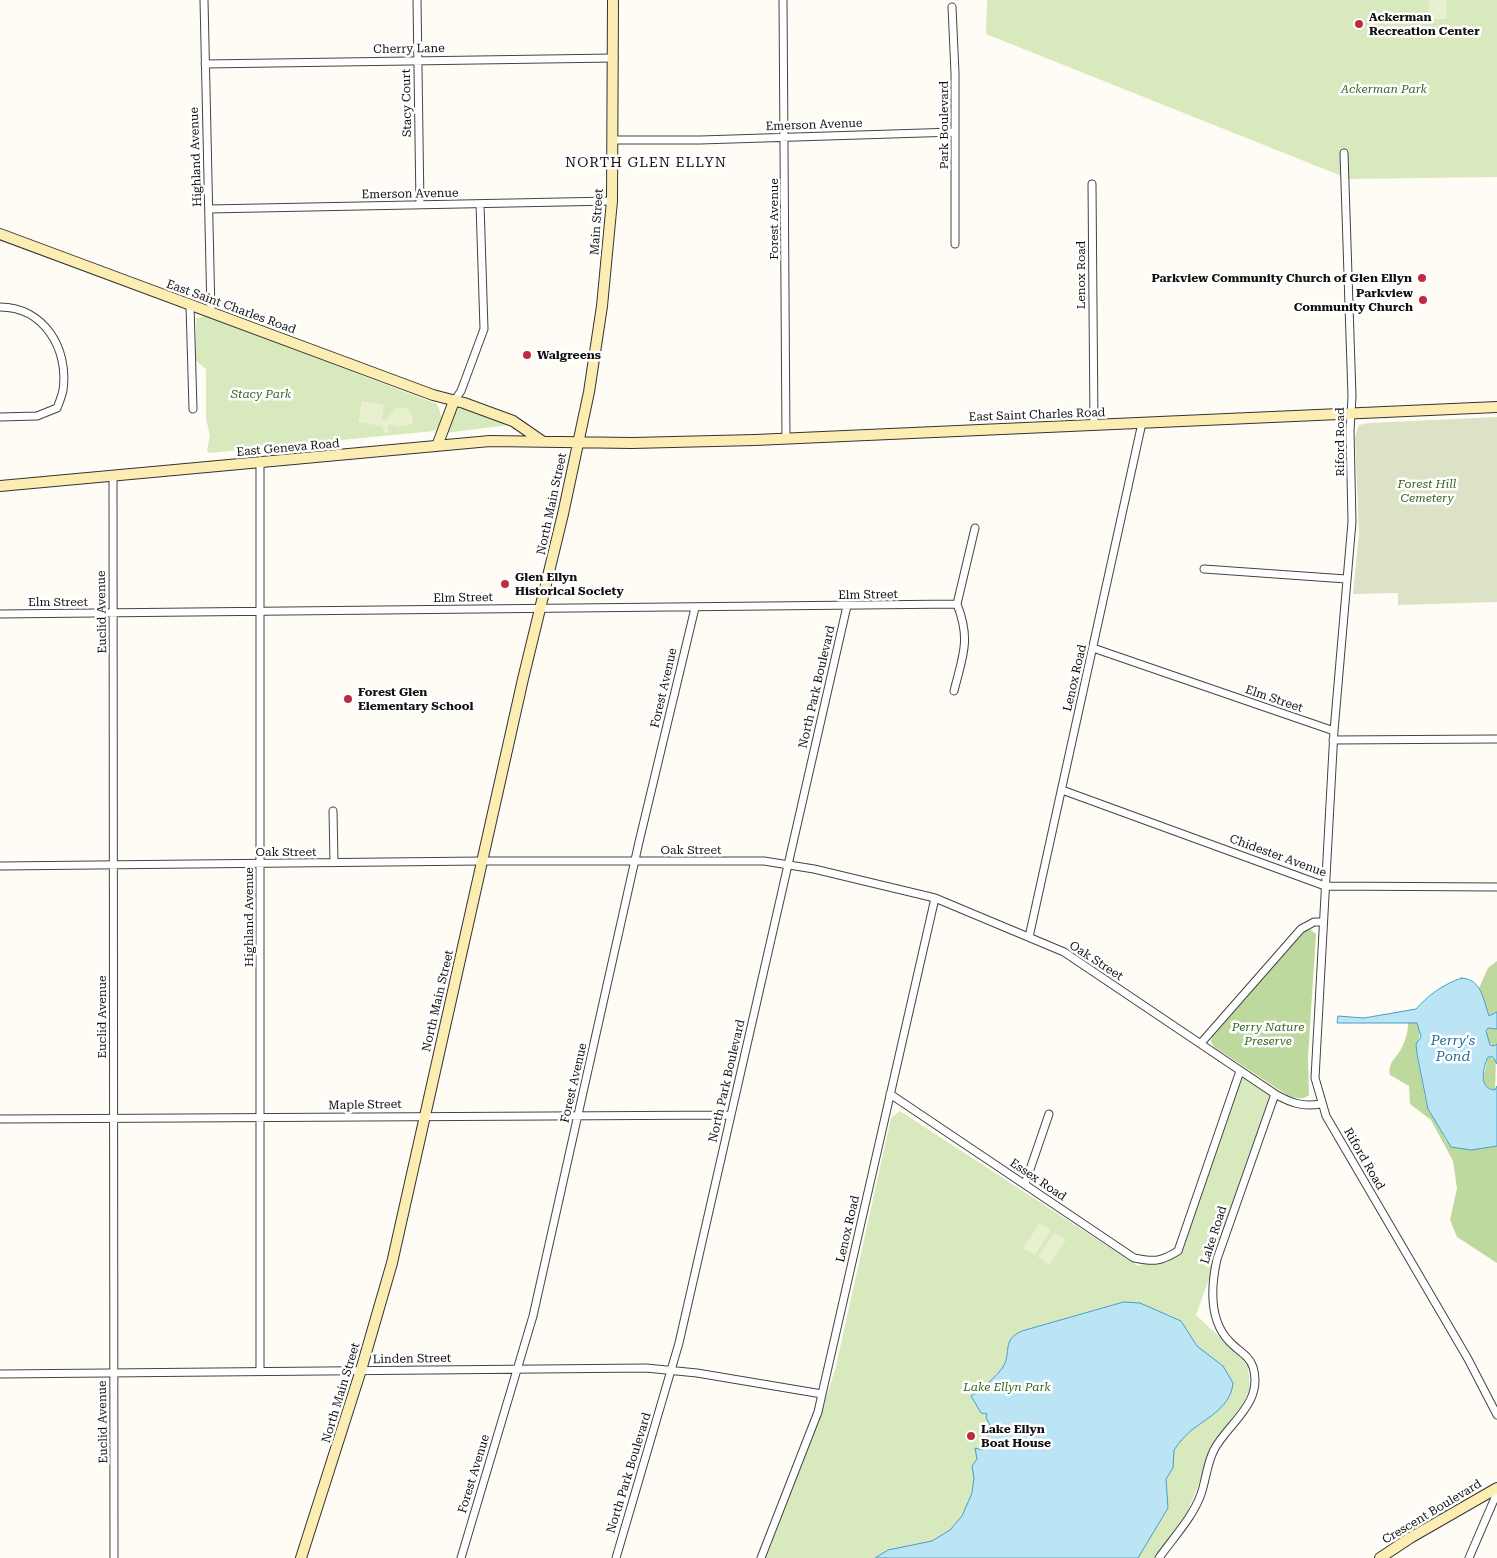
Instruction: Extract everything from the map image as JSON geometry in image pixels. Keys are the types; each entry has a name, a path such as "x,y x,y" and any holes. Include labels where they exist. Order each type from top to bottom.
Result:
{"street":[{"name":"Highland Avenue","path":"204,0 211,313"},
{"name":"Stacy Court","path":"417,0 420,205"},
{"name":"Main Street","path":"578,443 599,328 612,201 614,140 613,0"},
{"name":"Forest Avenue","path":"783,0 786,439"},
{"name":"Park Boulevard","path":"952,7 956,73 955,244"},
{"name":"Cherry Lane","path":"205,64 614,58"},
{"name":"Emerson Avenue","path":"614,140 785,138 955,132"},
{"name":"Riford Road","path":"1344,153 1348,222 1352,522 1333,740 1314,1060 1315,1078 1320,1104 1468,1359 1497,1416"},
{"name":"Lenox Road","path":"1092,184 1094,425"},
{"name":"Emerson Avenue","path":"209,209 612,201"},
{"path":"437,446 484,329 480,204"},
{"name":"East Saint Charles Road","path":"0,234 211,313 513,421 542,442"},
{"path":"190,305 193,409"},
{"path":"0,307 21,311 46,325 60,351 63,369 63,390 57,408 37,416 0,417"},
{"name":"East Saint Charles Road","path":"578,443 786,439 1497,407"},
{"name":"Lenox Road","path":"1029,937 1142,423"},
{"name":"East Geneva Road","path":"0,486 490,441 578,443"},
{"name":"North Main Street","path":"301,1558 361,1370 392,1263 578,443"},
{"name":"Highland Avenue","path":"260,463 260,1371"},
{"name":"Euclid Avenue","path":"113,476 114,1558"},
{"path":"954,691 966,638 965,625 957,604 975,528"},
{"path":"1204,569 1346,579"},
{"name":"Elm Street","path":"0,614 957,604"},
{"name":"North Park Boulevard","path":"616,1558 672,1370 847,606"},
{"name":"Forest Avenue","path":"461,1558 533,1316 695,608"},
{"name":"Elm Street","path":"1093,648 1334,731"},
{"path":"1333,740 1497,739"},
{"name":"Chidester Avenue","path":"1062,790 1325,886 1497,887"},
{"path":"333,811 334,863"},
{"name":"Oak Street","path":"0,866 482,861 764,861 788,865 935,898 1064,952 1275,1094 1293,1104 1320,1104"},
{"name":"Lenox Road","path":"761,1558 818,1412 935,898"},
{"path":"1201,1043 1301,929 1314,922 1322,922"},
{"name":"Essex Road","path":"890,1094 1134,1258 1152,1261 1164,1260 1178,1251 1240,1071"},
{"name":"Lake Road","path":"1160,1558 1196,1506 1216,1446 1236,1424 1253,1394 1255,1381 1252,1367 1246,1356 1229,1341 1218,1323 1213,1305 1211,1284 1217,1259 1275,1094"},
{"path":"1025,1184 1049,1114"},
{"name":"Maple Street","path":"0,1119 425,1115 731,1115"},
{"name":"Linden Street","path":"0,1374 646,1368 672,1370 822,1394"},
{"name":"Crescent Boulevard","path":"1380,1558 1410,1538 1497,1488"},
{"path":"1469,1558 1497,1493"}],"green space":[{"name":"Ackerman Park","path":"987,0 1497,0 1497,177 1349,179 986,34"},
{"path":"1429,0 1446,0 1447,19 1429,19"},
{"name":"Stacy Park","path":"206,316 437,404 441,415 440,425 434,431 209,453 207,450 210,435 206,419 206,369 196,361 196,318"},
{"path":"362,401 384,405 382,420 385,421 397,407 407,408 413,419 412,424 397,427 390,424 387,427 390,433 385,433 381,426 358,422"},
{"path":"456,406 458,406 509,425 446,433"},
{"name":"Forest Hill Cemetery","path":"1497,417 1497,602 1398,605 1398,593 1353,594 1359,533 1355,437 1359,425"},
{"name":"Perry Nature Preserve","path":"1310,929 1316,934 1308,1057 1309,1095 1300,1098 1289,1096 1214,1047 1211,1042 1212,1037 1305,931"},
{"path":"1497,961 1497,1012 1489,1016 1479,988 1488,968"},
{"path":"1408,1023 1417,1023 1419,1028 1417,1056 1426,1099 1429,1110 1446,1141 1471,1150 1497,1146 1497,1263 1457,1237 1450,1220 1457,1188 1453,1161 1431,1120 1410,1104 1409,1086 1390,1075 1391,1063 1400,1051 1406,1038"},
{"path":"1488,1028 1497,1029 1497,1044 1494,1046 1487,1038"},
{"path":"1488,1057 1496,1060 1495,1090 1486,1087 1483,1079"},
{"name":"Lake Ellyn Park","path":"1239,1064 1278,1089 1196,1315 1241,1357 1248,1367 1250,1388 1243,1404 1213,1448 1187,1513 1155,1558 765,1558 822,1411 836,1366 891,1118 900,1111 1138,1266 1160,1257 1176,1247"},
{"path":"1040,1223 1051,1230 1035,1255 1023,1248"},
{"path":"1054,1233 1066,1240 1049,1265 1038,1257"}],"water":[{"name":"Perry's Pond","path":"1462,978 1474,982 1478,986 1489,1016 1497,1012 1497,1029 1488,1028 1486,1031 1490,1045 1494,1046 1497,1044 1497,1064 1493,1057 1488,1057 1483,1077 1486,1086 1490,1089 1495,1090 1497,1086 1497,1146 1471,1150 1451,1147 1428,1109 1417,1054 1416,1044 1421,1037 1417,1023 1337,1023 1338,1016 1364,1018 1416,1009 1437,990"},
{"path":"1124,1302 1140,1303 1181,1321 1197,1346 1223,1366 1233,1383 1224,1404 1187,1434 1174,1450 1173,1468 1166,1479 1168,1508 1138,1558 875,1558 888,1550 932,1541 950,1530 962,1516 972,1493 974,1478 972,1466 977,1459 975,1448 982,1450 986,1446 990,1425 986,1418 987,1414 981,1413 971,1396 997,1375 1003,1367 1006,1362 1011,1338 1022,1331"}],"place":[{"name":"Ackerman Recreation Center","path":"1359,24"},
{"name":"Parkview Community Church of Glen Ellyn","path":"1422,278"},
{"name":"Parkview Community Church","path":"1423,300"},
{"name":"Walgreens","path":"527,355"},
{"name":"Glen Ellyn Historical Society","path":"505,584"},
{"name":"Forest Glen Elementary School","path":"348,699"},
{"name":"Lake Ellyn Boat House","path":"971,1436"}],"district":[{"name":"NORTH GLEN ELLYN","path":"646,163"}]}
